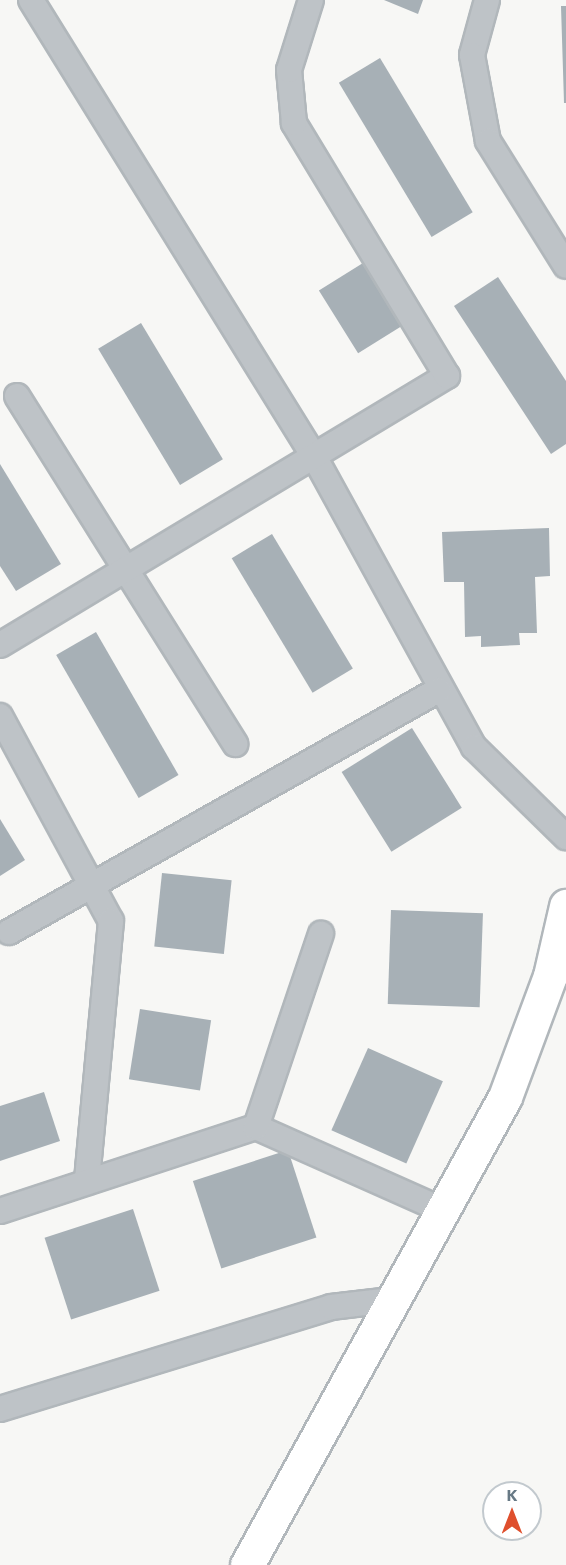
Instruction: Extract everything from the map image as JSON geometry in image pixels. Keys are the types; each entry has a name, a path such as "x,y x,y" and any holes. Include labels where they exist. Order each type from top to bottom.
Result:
{"street":[{"path":"31,0 315,458 440,690 474,747 566,837"},
{"path":"0,645 315,458 447,376 294,123 289,69 311,0"},
{"path":"487,0 472,56 488,141 566,266"},
{"path":"17,396 235,744"},
{"path":"9,933 440,690"},
{"path":"0,716 95,885 111,921 87,1182"},
{"path":"247,1565 398,1299 442,1210 505,1097 550,976 566,906"},
{"path":"256,1127 321,934"},
{"path":"0,1211 256,1127 442,1210"},
{"path":"0,1409 331,1307 398,1299"}],"building":[{"path":"384,0 423,0 418,14"},
{"path":"561,6 566,6 566,103 564,103"},
{"path":"380,58 473,212 432,237 339,83"},
{"path":"363,263 402,326 358,353 319,291"},
{"path":"498,277 566,381 566,444 551,454 454,306"},
{"path":"141,323 223,459 180,485 98,349"},
{"path":"0,464 61,564 16,591 0,566"},
{"path":"549,528 550,576 535,577 537,633 519,633 520,645 481,647 481,636 465,637 464,582 444,582 442,532"},
{"path":"272,534 353,669 313,693 232,558"},
{"path":"96,632 178,775 139,798 56,655"},
{"path":"412,728 462,808 391,852 342,772"},
{"path":"0,819 25,860 0,876"},
{"path":"162,873 232,880 224,954 154,947"},
{"path":"391,910 483,913 480,1007 388,1004"},
{"path":"140,1009 211,1020 200,1090 129,1079"},
{"path":"368,1048 443,1081 406,1164 331,1130"},
{"path":"44,1092 60,1141 0,1161 0,1106"},
{"path":"288,1150 316,1237 221,1268 193,1181"},
{"path":"133,1209 160,1291 71,1320 45,1238"}]}
